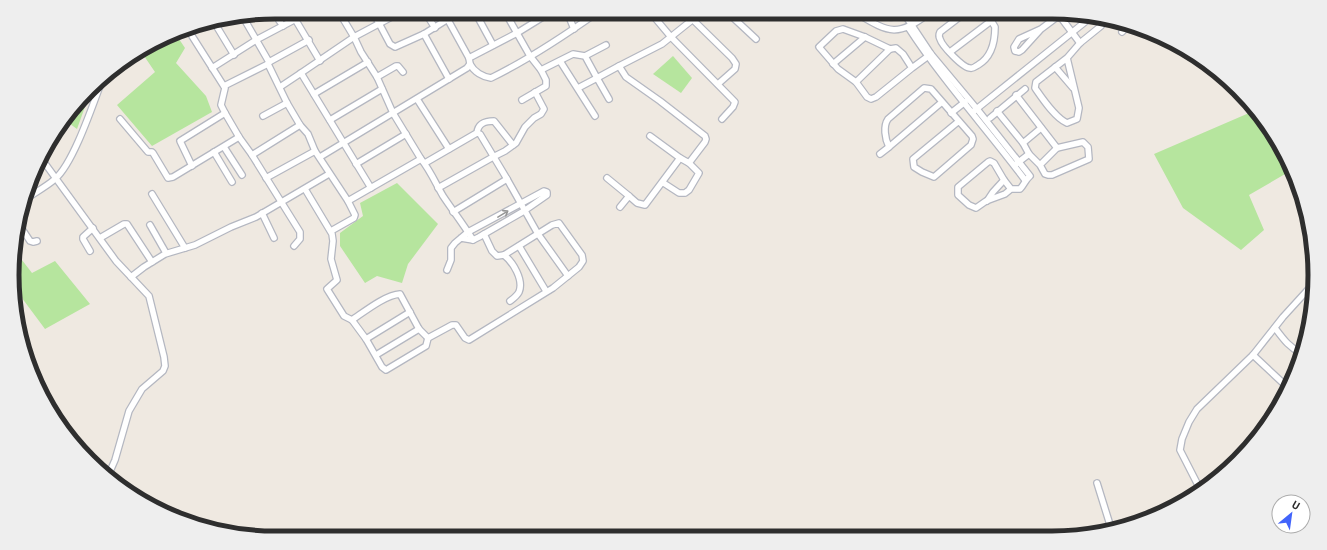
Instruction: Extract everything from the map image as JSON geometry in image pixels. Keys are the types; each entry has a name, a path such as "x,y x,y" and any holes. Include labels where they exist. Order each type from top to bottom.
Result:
{"street":[{"path":"278,19 283,26"},
{"path":"212,68 256,40 295,19 309,40 320,61"},
{"path":"343,19 377,77 393,113 453,212 473,240"},
{"path":"377,19 390,44 394,47 424,34 448,20 474,70 481,75 491,78 511,69 588,19"},
{"path":"280,87 354,37 389,19"},
{"path":"429,19 435,28"},
{"path":"479,19 494,45"},
{"path":"509,19 530,56 541,70 547,84 522,100"},
{"path":"469,58 517,33 533,19"},
{"path":"570,19 574,29"},
{"path":"656,19 671,37 735,102 733,107 722,119"},
{"path":"578,88 658,46 692,19 732,58 736,64 734,69 718,84"},
{"path":"735,19 756,39"},
{"path":"866,19 892,30 899,30 920,19"},
{"path":"906,19 908,26 929,55 965,102 975,111"},
{"path":"950,52 991,21 994,24 995,29 991,50 988,58 972,68 966,68 962,65 950,52 940,39 940,32 957,19"},
{"path":"1041,29 1019,39 1014,47 1015,51 1019,52 1022,50 1041,29 1054,19"},
{"path":"1062,20 1080,43"},
{"path":"245,21 269,63 287,103 308,134 315,151 329,174 348,201 355,217 331,230"},
{"path":"975,111 1086,21"},
{"path":"216,26 234,55"},
{"path":"1067,58 1080,110 1076,119 1067,123 1061,119 1035,88 1036,82 1067,58 1080,43 1102,26"},
{"path":"890,49 865,37 843,29 840,29 820,45 820,49 833,64 856,82 867,97 873,99 929,55"},
{"path":"424,34 450,79"},
{"path":"192,36 224,86 225,90 221,105 225,114 300,232 300,239 294,246"},
{"path":"833,64 865,37"},
{"path":"224,86 309,40"},
{"path":"585,56 606,45"},
{"path":"856,82 890,49 896,48 900,50 912,68"},
{"path":"541,70 573,54 582,54 585,56 609,99"},
{"path":"929,55 1016,164 1025,180 1024,185 1020,189 1011,189 1005,194 986,201 976,208 969,206 958,195 958,188 989,161 994,163 1011,189"},
{"path":"560,61 595,116"},
{"path":"314,94 368,62"},
{"path":"320,157 450,79 467,68 470,64"},
{"path":"377,77 396,66 398,66 403,72"},
{"path":"619,66 627,78 660,101 705,136 705,142 689,163"},
{"path":"1055,67 1075,89"},
{"path":"301,74 371,188"},
{"path":"889,147 886,141 885,123 924,88 931,89 942,102 952,113 959,121 973,137 971,145 934,177 914,167 912,162 913,159 959,121"},
{"path":"990,118 1024,88"},
{"path":"330,120 382,89"},
{"path":"33,194 56,178 66,165 79,139 98,90"},
{"path":"438,188 505,151 513,145 525,127 534,118 541,114 544,109 535,92"},
{"path":"1016,95 1057,148"},
{"path":"417,99 449,150"},
{"path":"880,154 942,102"},
{"path":"952,113 965,102"},
{"path":"263,116 287,103"},
{"path":"997,111 1040,165 1045,174 1052,175 1088,159 1088,147 1083,142 1057,148 1040,165"},
{"path":"192,166 180,141 225,114"},
{"path":"120,119 148,152 153,153 168,178 173,177 239,137"},
{"path":"348,201 423,161 449,150 477,133 478,127 481,124 494,121 513,145"},
{"path":"252,155 300,124"},
{"path":"1023,143 1041,128"},
{"path":"477,133 482,138 507,179 538,234 568,276"},
{"path":"356,164 406,134"},
{"path":"650,136 689,163 699,174 684,194 679,193 662,182"},
{"path":"224,147 242,175"},
{"path":"266,178 315,151"},
{"path":"214,152 232,182"},
{"path":"1016,164 1030,154"},
{"path":"607,178 637,203 645,205 680,158"},
{"path":"45,163 116,261 147,293 151,300 164,357 165,366 160,374 142,390 130,412 110,471"},
{"path":"132,277 166,253 206,240 262,213 329,174"},
{"path":"453,212 507,179"},
{"path":"986,201 1004,180"},
{"path":"305,189 331,230 333,241 331,259 337,280 327,289 344,316 352,320 366,339 383,368 387,370 426,346 428,343 428,338"},
{"path":"447,270 452,246 468,232 544,190 547,192 547,195 524,210 473,240 462,238"},
{"path":"152,194 185,248"},
{"path":"620,206 629,196"},
{"path":"262,213 274,238"},
{"path":"428,338 454,324 458,327 465,338 469,340 553,288 581,265 583,261 582,255 559,224 555,223 504,255 497,256 492,251 484,234"},
{"path":"100,238 124,224 127,224 152,262"},
{"path":"150,225 166,253"},
{"path":"90,251 83,239 93,228"},
{"path":"23,231 30,241 37,241"},
{"path":"519,246 546,292"},
{"path":"504,255 509,259 520,281 519,292 510,301"},
{"path":"1198,485 1180,450 1185,430 1197,409 1253,355 1307,291"},
{"path":"352,320 379,303 398,294 401,295 419,329 428,338"},
{"path":"366,339 410,312"},
{"path":"1275,328 1287,344 1296,350"},
{"path":"376,355 419,329"},
{"path":"1253,355 1284,384"},
{"path":"1097,483 1110,524"}],"green space":[{"path":"178,38 185,48 176,63 206,96 212,112 152,146 117,105 155,72 144,55"},
{"path":"673,56 692,78 681,93 653,74"},
{"path":"87,102 77,129 69,123"},
{"path":"1250,113 1274,147 1287,173 1249,195 1264,230 1241,250 1183,208 1154,154"},
{"path":"397,183 438,224 408,264 402,283 377,276 365,283 340,246 340,233 363,216 360,203"},
{"path":"20,258 32,273 55,261 90,304 45,329 20,296"}]}
